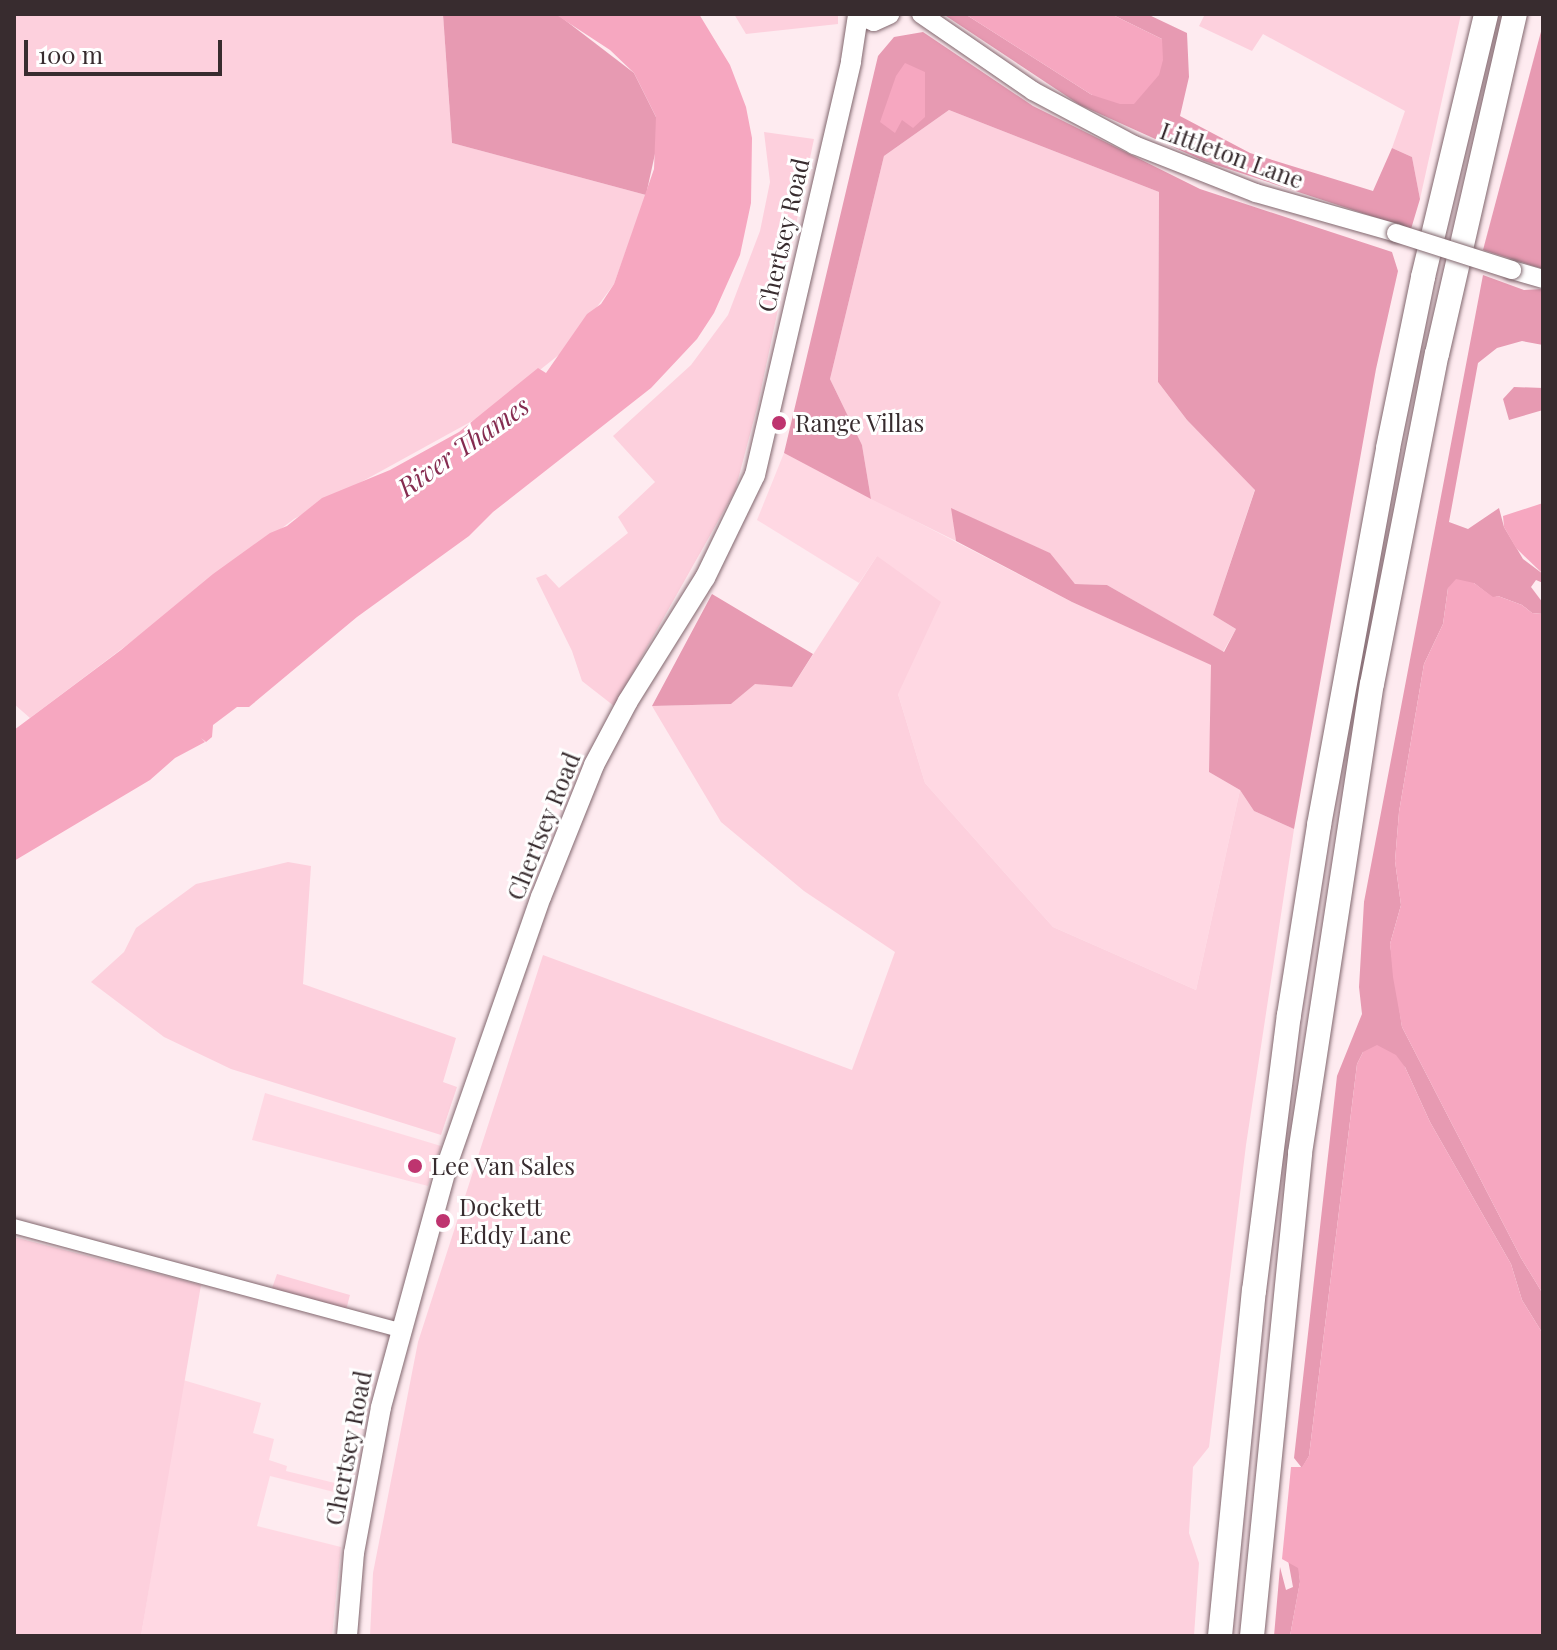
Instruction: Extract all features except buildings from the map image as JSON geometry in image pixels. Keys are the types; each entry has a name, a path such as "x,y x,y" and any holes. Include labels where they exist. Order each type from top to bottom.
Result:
{"highway":[{"path":"1220,1636 1256,1275 1289,1015 1319,825 1394,417 1486,14"},
{"path":"1252,1636 1300,1153 1372,684 1431,383 1515,14"}],"main road":[{"name":"Chertsey Road","path":"347,1636 356,1539 381,1407 454,1144 568,827 618,718 705,578 755,475 851,61 873,16"}],"street":[{"path":"873,16 896,14"},
{"name":"Littleton Lane","path":"907,14 925,17 1033,91 1134,145 1256,193 1543,279"},
{"path":"14,1226 400,1330"}],"shaded area":[{"path":"14,14 443,14 452,143 646,195 614,284 565,350 483,415 294,519 30,718 14,704"},
{"path":"443,14 557,14 634,73 656,117 658,140 646,195 452,143"},
{"path":"734,14 838,14 838,24 746,34"},
{"path":"943,14 965,14 1092,95 1162,39 1111,14 1147,14 1187,33 1189,77 1180,116 1250,153 1373,191 1392,148 1412,157 1420,199 1411,229 1204,161 1080,105"},
{"path":"1205,14 1461,14 1420,199 1412,157 1392,148 1405,111 1263,34 1252,51 1199,26"},
{"path":"1543,24 1543,269 1483,250"},
{"path":"923,32 1033,106 1200,189 1392,252 1398,271 1376,369 1294,829 1254,811 1240,790 1209,772 1211,665 1072,602 956,541 951,508 1050,553 1075,584 1107,585 1224,652 1236,629 1213,615 1255,490 1187,420 1158,382 1159,192 949,110 884,156 830,379 862,445 871,499 784,453 878,56 894,37"},
{"path":"949,110 1159,192 1158,382 1187,420 1255,489 1213,615 1236,629 1223,652 1107,585 1075,584 1049,553 952,509 956,541 871,499 862,445 830,379 884,156"},
{"path":"764,132 814,139 758,404 735,491 614,706 582,681 572,651 536,578 546,574 559,588 628,533 618,517 655,482 613,436 691,365 728,315 760,231 770,182"},
{"path":"1483,275 1524,290 1543,289 1543,345 1522,341 1497,348 1478,363 1449,522 1468,529 1499,508 1504,527 1523,559 1543,574 1543,583 1536,580 1531,587 1543,603 1543,614 1532,613 1522,605 1498,596 1493,598 1474,583 1448,588 1443,624 1424,664 1399,812 1395,861 1401,905 1390,944 1402,1027 1521,1258 1543,1294 1543,1334 1522,1300 1511,1264 1430,1122 1405,1067 1363,1052 1357,1064 1309,1456 1302,1468 1294,1458 1337,1076 1362,1014 1359,987 1364,902"},
{"path":"1514,387 1543,388 1543,410 1509,420 1503,399"},
{"path":"784,453 1072,602 1212,665 1209,772 1240,790 1196,990 1053,927 925,783 898,694 877,556 859,583 757,520"},
{"path":"877,556 941,602 898,694 925,783 1053,927 1196,990 1240,790 1254,811 1294,829 1246,1145 1209,1447 1193,1467 1189,1533 1199,1563 1194,1636 370,1636 373,1573 418,1342 543,955 852,1070 895,952 804,891 721,822 652,706 731,704 755,683 792,687"},
{"path":"712,594 813,654 792,687 755,684 731,704 652,706"},
{"path":"288,862 311,866 303,984 456,1038 443,1082 457,1087 441,1135 231,1069 164,1037 91,982 124,952 136,928 196,884"},
{"path":"265,1093 441,1146 428,1186 252,1140"},
{"path":"14,1237 201,1285 141,1636 14,1636"},
{"path":"277,1274 350,1295 346,1310 271,1291"},
{"path":"183,1380 261,1403 253,1433 274,1439 269,1460 287,1466 286,1471 351,1487 350,1496 270,1476 257,1526 341,1547 332,1636 141,1636"},
{"path":"1288,1560 1299,1568 1300,1582 1290,1636 1274,1636 1280,1567 1286,1590 1293,1587"}],"water":[{"name":"River Thames","path":"555,14 699,14 730,65 746,107 752,138 751,203 740,255 714,313 697,339 651,388 493,512 469,536 357,617 249,707 237,707 213,725 212,737 206,742 201,738 205,742 175,758 150,780 14,861 14,730 121,650 213,574 270,533 287,526 322,498 390,470 459,432 538,368 546,373 587,314 601,304 614,284 654,169 656,117 634,73 610,50"},
{"path":"965,14 1111,14 1162,39 1163,60 1159,75 1134,104 1120,104 1092,95"},
{"path":"905,63 925,72 925,117 913,128 902,120 895,133 880,122 896,76"},
{"path":"1543,503 1543,574 1516,548 1504,527 1503,516"},
{"path":"1456,579 1474,583 1493,597 1522,605 1532,613 1543,614 1543,1294 1521,1258 1402,1027 1393,977 1390,944 1401,905 1395,861 1399,812 1424,664 1443,624 1448,588"},
{"path":"1377,1045 1396,1055 1405,1067 1430,1122 1511,1264 1522,1300 1543,1334 1543,1636 1290,1636 1300,1581 1298,1568 1282,1559 1291,1467 1302,1467 1309,1456 1357,1064 1363,1052"}],"place":[{"name":"Range Villas","path":"779,423"},
{"name":"Lee Van Sales","path":"415,1166"},
{"name":"Dockett Eddy Lane","path":"443,1221"}]}
